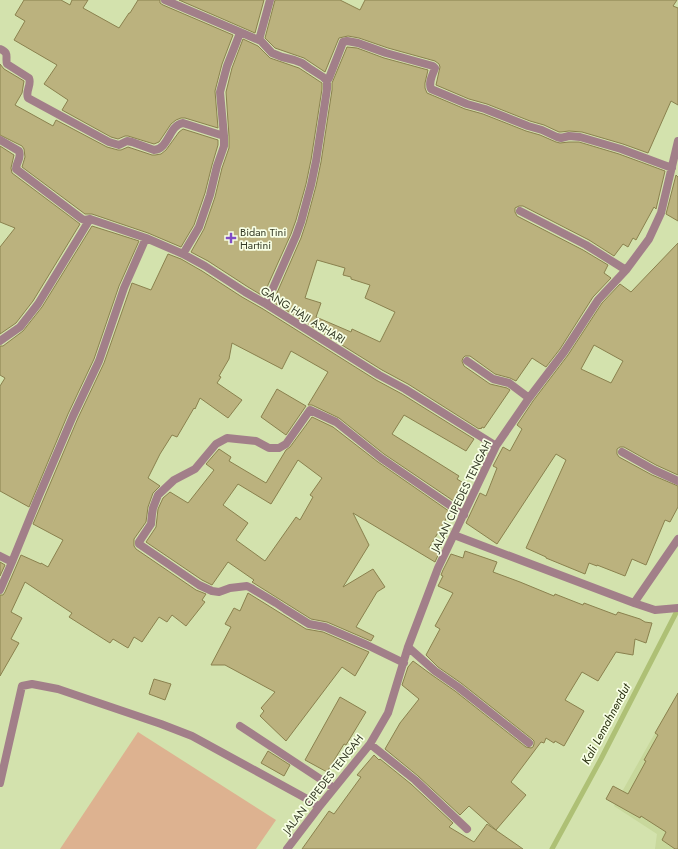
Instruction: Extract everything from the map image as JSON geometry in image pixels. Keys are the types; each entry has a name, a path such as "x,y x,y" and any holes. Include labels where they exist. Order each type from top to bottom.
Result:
{"street":[{"path":"165,0 259,40 272,53 302,63 327,81"},
{"path":"259,40 270,0"},
{"path":"183,254 199,227 224,146 220,92 226,66 240,33"},
{"path":"266,304 301,222 316,161 327,81 343,42 347,41 358,43 386,53 433,66 435,68 430,84 431,89 467,104 485,109 557,137 580,137 621,149 672,168"},
{"path":"0,49 6,53 7,64 30,78 30,84 26,94 28,98 109,142 118,145 127,141 158,150 179,123 184,123 224,136"},
{"name":"GANG HAJI ASHARI","path":"0,140 19,151 20,157 16,165 16,169 82,219 90,219 146,238 183,254 205,266 496,446"},
{"name":"JALAN CIPEDES TENGAH","path":"287,849 370,744 388,713 408,647 438,568 496,446 529,398 564,352 598,300 626,270 649,239 661,213 678,141"},
{"path":"520,211 586,245 626,270"},
{"path":"0,341 20,327 31,314 90,219"},
{"path":"0,590 73,416 98,361 124,288 146,238"},
{"path":"467,361 493,378 509,382 529,398"},
{"path":"404,663 325,626 309,624 285,610 276,602 247,586 230,588 219,592 212,591 199,585 139,544 151,524 153,508 158,495 174,480 195,468 216,444 227,438 256,441 269,448 279,448 286,444 310,410 336,422 381,458 464,515"},
{"path":"622,452 654,470 678,481"},
{"path":"454,535 655,610 678,608"},
{"path":"634,603 678,539"},
{"path":"0,556 12,562"},
{"path":"408,647 435,671 458,687 529,743"},
{"path":"0,783 22,686 32,684 58,689 192,736 309,800 319,807"},
{"path":"240,726 334,788"},
{"path":"370,744 415,780 467,829"}],"shaded area":[{"path":"678,692 678,849 655,849 657,834 614,806"},
{"path":"138,732 276,820 256,849 60,849"}],"building":[{"path":"24,0 61,0 70,5 72,0 88,0 83,8 119,28 138,0 160,0 160,3 163,5 233,35 222,64 215,91 218,128 181,118 171,124 159,142 154,144 128,136 118,139 111,137 62,110 68,100 44,84 57,65 14,40 25,21 15,15"},
{"path":"179,0 264,0 255,33"},
{"path":"275,0 340,0 360,10 365,0 677,0 673,6 678,8 678,105 671,101 648,153 582,132 559,132 487,104 469,99 436,85 440,67 435,61 359,38 348,36 339,38 325,72 304,58 275,48 265,38"},
{"path":"243,39 258,46 270,58 299,68 322,83 306,184 291,234 263,296 191,252 204,229 229,148 226,92 232,68"},
{"path":"347,47 357,48 384,58 428,70 425,83 427,93 465,109 483,114 556,142 579,142 619,154 665,171 656,209 654,207 636,240 633,238 628,247 623,244 614,256 589,240 523,206 515,208 517,216 583,250 608,265 604,273 611,278 593,297 560,349 546,367 532,358 516,381 495,374 470,356 465,356 463,358 462,361 464,366 490,384 510,390 484,428 482,427 479,429 273,302 301,238 316,186 321,162 332,83","holes":["317,260 345,268 343,275 370,285 365,298 395,312 380,342 352,329 351,332 316,317 321,303 305,298"]},
{"path":"0,64 4,69 24,81 22,93 15,105 53,126 56,120 107,147 121,150 128,147 152,155 161,154 183,129 218,140 205,193 194,225 181,247 148,233 92,214 85,214 22,167 25,157 22,146 0,135"},
{"path":"0,146 14,155 11,168 12,173 80,224 33,301 16,323 0,334 0,247 15,228 0,222"},
{"path":"676,175 678,177 678,221 666,214"},
{"path":"92,226 139,241 119,286 94,359 68,414 29,507 0,491 0,386 5,378 0,375 0,346 3,346 23,331 42,307"},
{"path":"678,243 678,475 656,465 624,447 617,449 617,454 619,457 652,475 678,486 678,507 670,522 665,520 646,565 632,559 625,576 589,563 585,574 526,548 566,460 556,454 497,544 466,523 480,493 486,496 497,468 493,466 503,447 510,451 522,429 517,425 533,401 568,355 602,303 620,284 631,292","holes":["594,345 623,361 611,383 581,369"]},
{"path":"168,254 181,259 202,271 376,380 402,394 474,439 466,451 404,415 392,434 459,476 457,479 470,487 461,506 384,454 339,418 312,405 308,405 328,372 291,351 282,369 232,343 229,359 219,376 221,377 217,383 242,400 228,418 200,398 195,409 194,408 177,437 172,435 160,454 148,478 160,486 153,493 148,507 146,522 134,539 134,546 136,549 196,590 206,594 202,600 205,602 186,626 172,615 167,622 159,617 142,642 134,637 128,648 113,639 110,643 69,617 72,613 25,582 11,612 22,618 11,639 19,643 0,676 0,595 3,595 5,592 21,555 48,567 63,540 33,524 78,418 104,363 132,283 151,290"},
{"path":"277,389 306,406 286,435 261,417"},
{"path":"312,417 333,427 378,462 456,516 450,512 429,548 440,551 435,562 353,513 369,545 343,587 373,569 385,587 377,592 356,627 374,636 371,641 327,622 311,619 252,582 254,580 228,562 212,585 202,580 146,542 156,527 158,509 163,498 170,492 188,503 214,470 206,464 219,449 231,457 229,461 266,483 286,450 290,447","holes":["298,460 322,478 310,495 313,497 300,520 296,517 265,561 236,540 248,523 223,505 238,484 271,504"]},
{"path":"465,551 497,562 493,572 554,596 555,594 583,605 584,603 616,615 618,612 645,622 652,623 646,643 635,639 633,655 616,652 598,681 582,672 565,700 584,711 564,746 555,741 554,743 546,738 544,743 541,742 511,782 526,795 496,830 469,806 460,815 418,776 385,749 400,723 419,699 402,685 408,667 413,661 455,691 526,747 533,747 534,741 532,739 461,683 438,667 426,655 440,629 435,626 453,593 438,586 443,576 441,575 451,554 463,558"},
{"path":"0,562 5,565 0,576"},
{"path":"248,593 306,629 323,632 369,652 355,676 342,667 286,741 260,716 264,711 261,708 275,692 225,665 211,665 231,627 225,624 234,608 240,611"},
{"path":"154,679 171,684 165,700 149,694"},
{"path":"678,693 678,849 675,849 662,840 666,832 641,816 640,818 606,799 613,786 628,794 658,735 655,733"},
{"path":"340,697 366,712 346,745 344,744 327,772 305,760"},
{"path":"268,751 290,765 284,776 261,763"},
{"path":"374,755 411,784 453,823 449,827 474,842 487,824 523,849 302,849 329,811 334,814 361,777 357,775"}],"waterway":[{"name":"Kali Lemahnendut","path":"552,849 601,759 678,609"}],"place":[{"name":"Bidan Tini Hartini","path":"231,238"}]}
